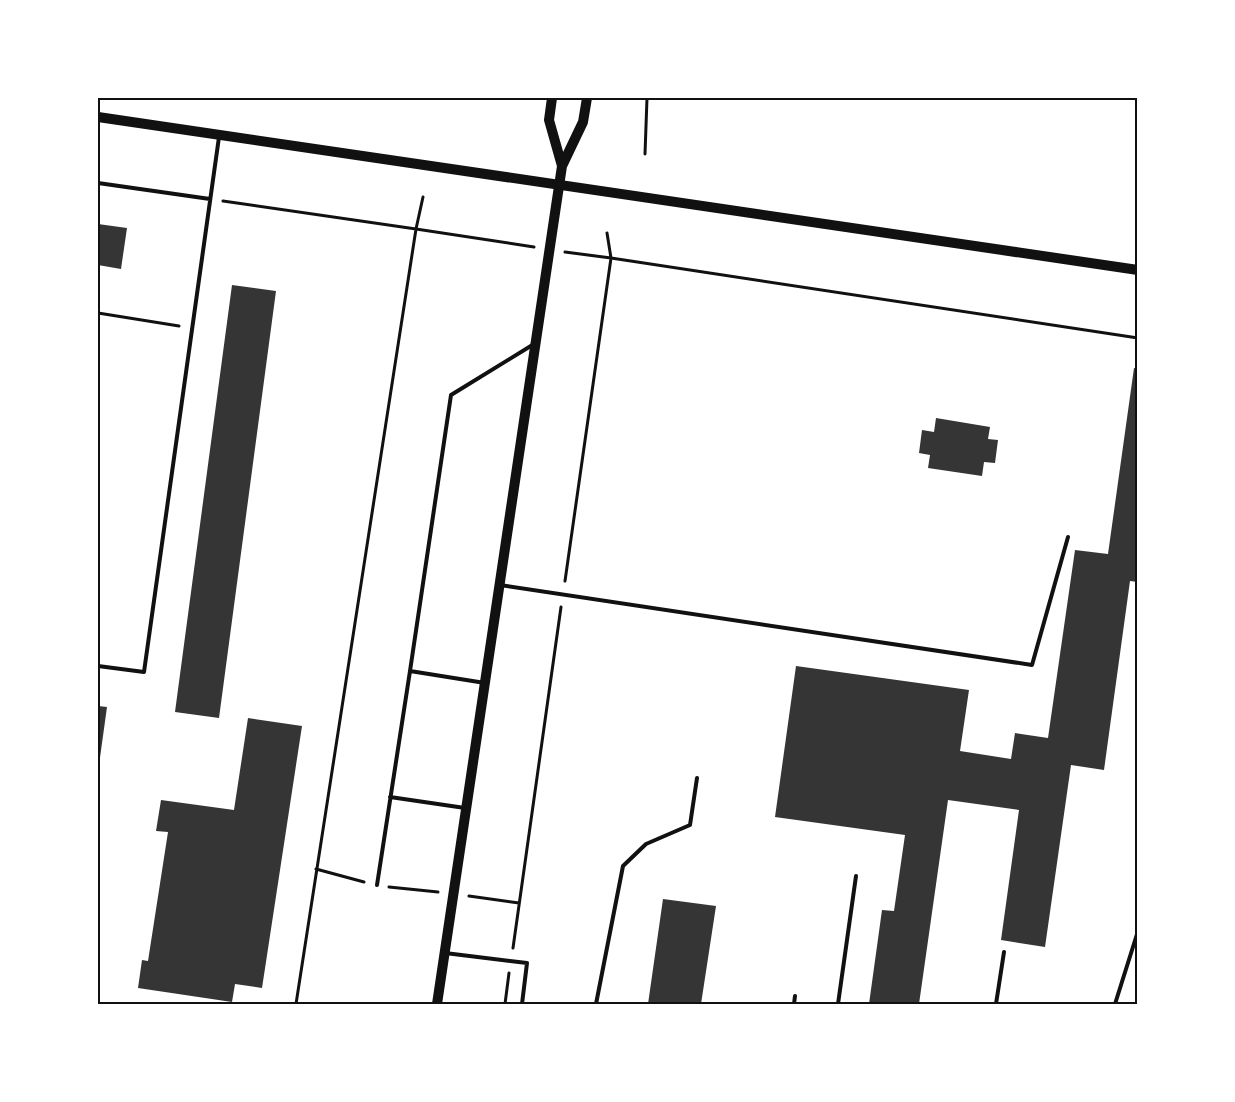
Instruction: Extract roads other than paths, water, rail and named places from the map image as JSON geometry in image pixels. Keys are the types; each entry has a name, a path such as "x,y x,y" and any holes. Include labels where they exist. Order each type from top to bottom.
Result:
{"main road":[{"path":"552,98 549,120 562,166"},
{"path":"437,1004 562,166 583,122 587,98"},
{"path":"98,118 1138,270"}],"lane":[{"path":"98,666 144,672 219,135"},
{"path":"98,183 210,199"},
{"path":"377,885 451,394 536,343"},
{"path":"500,585 1032,665 1068,537"},
{"path":"410,671 485,683"},
{"path":"596,1004 623,866 646,844 690,825 697,778"},
{"path":"390,797 466,808"},
{"path":"838,1004 856,876"},
{"path":"1115,1004 1138,931"},
{"path":"996,1004 1004,952"},
{"path":"445,953 527,963 522,1004"},
{"path":"794,1004 795,996"}]}
